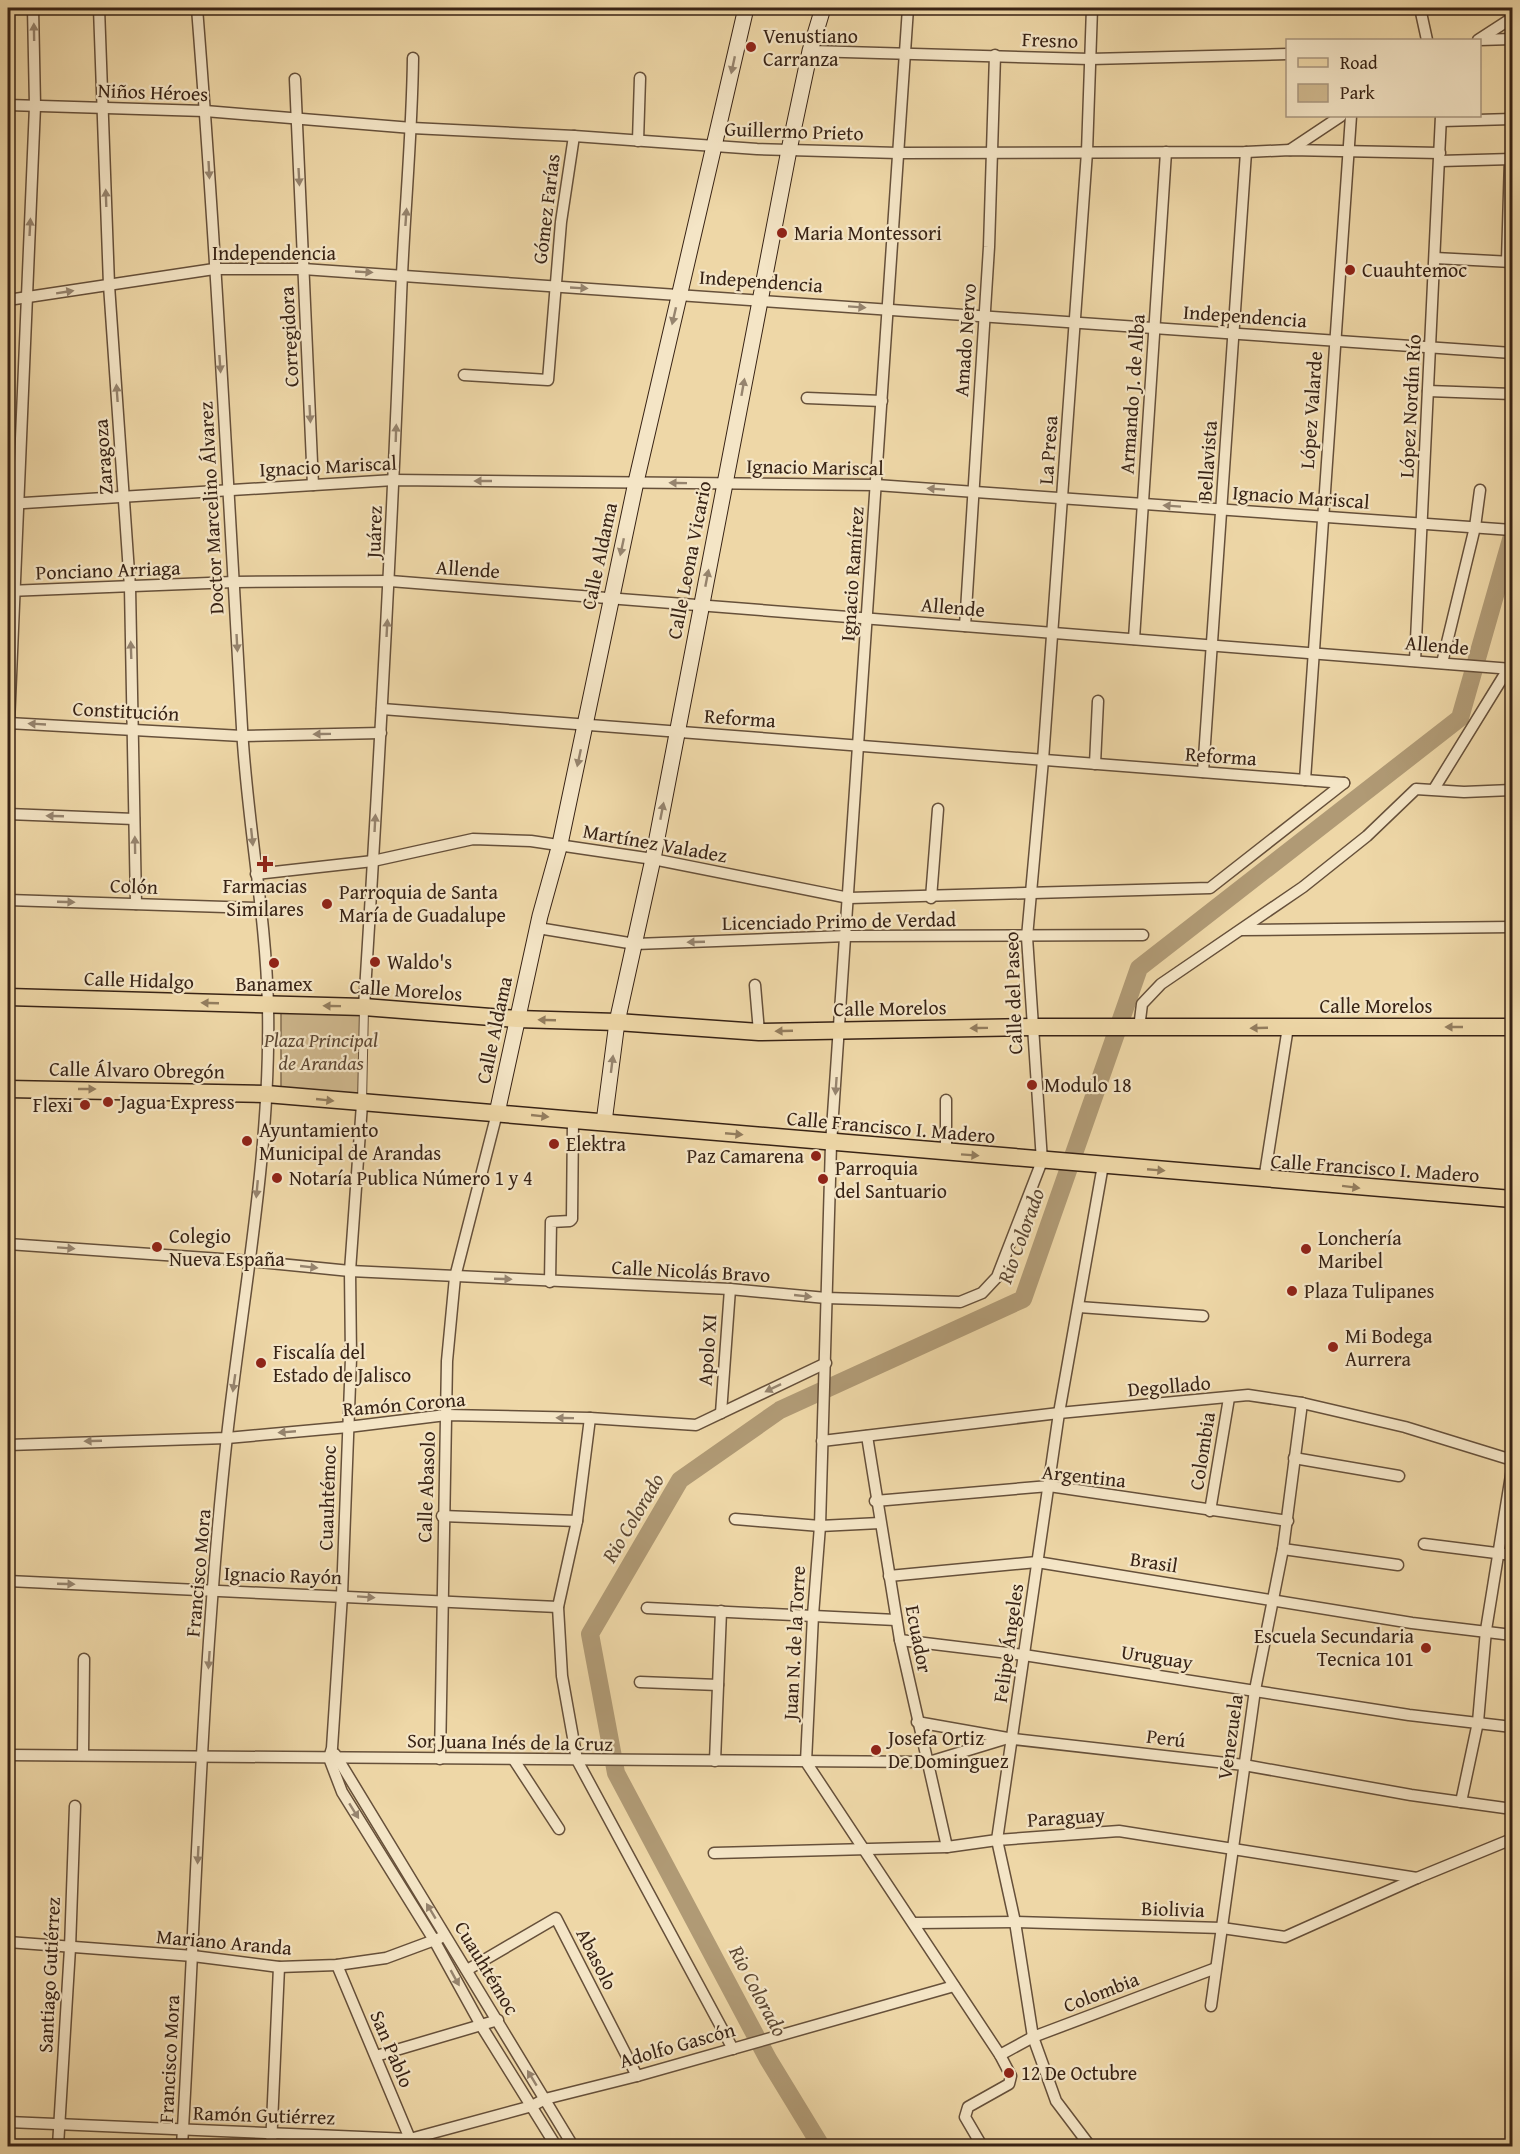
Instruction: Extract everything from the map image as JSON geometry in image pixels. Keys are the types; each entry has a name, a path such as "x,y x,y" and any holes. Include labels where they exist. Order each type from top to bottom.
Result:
{"main road":[{"name":"Calle Aldama","path":"497,1113 538,928 560,844 636,482 746,8"},
{"name":"Calle Leona Vicario","path":"604,1122 617,1022 653,859 759,299 810,51 823,8"},
{"name":"Calle Hidalgo","path":"8,997 268,1005"},
{"name":"Calle Morelos","path":"268,1005 364,1007 518,1019 617,1022 759,1032 1032,1027 1512,1027"},
{"name":"Calle Álvaro Obregón","path":"8,1089 266,1094"},
{"name":"Calle Francisco I. Madero","path":"266,1094 362,1104 604,1122 831,1144 1512,1199"}],"street":[{"path":"8,747 12,504 27,298 35,106 33,8"},
{"name":"Zaragoza","path":"99,8 109,285 130,587 136,904"},
{"name":"Doctor Marcelino Álvarez","path":"197,8 242,736 268,1005"},
{"name":"Ignacio Ramírez","path":"831,1144 908,8"},
{"name":"La Presa","path":"1030,895 1053,633 1087,152 1092,8"},
{"path":"1420,8 1427,39"},
{"path":"1480,39 1512,18"},
{"path":"1481,40 1512,42"},
{"name":"Fresno","path":"810,51 1090,59 1286,54"},
{"name":"Amado Nervo","path":"965,626 984,316 995,55"},
{"name":"Juárez","path":"364,1007 390,581 402,274 412,128 413,58"},
{"path":"638,141 640,78"},
{"name":"Corregidora","path":"295,79 313,485"},
{"name":"Niños Héroes","path":"8,105 205,111 297,119"},
{"path":"1290,150 1340,117"},
{"name":"López Valarde","path":"1305,780 1321,517 1350,117"},
{"path":"1441,118 1512,119"},
{"name":"López Nordín Río","path":"1415,661 1441,118"},
{"name":"Guillermo Prieto","path":"297,119 789,150 898,153 1290,150 1511,159"},
{"name":"Gómez Farías","path":"464,375 548,380 555,286 574,136"},
{"name":"Armando J. de Alba","path":"1134,639 1166,152"},
{"name":"Bellavista","path":"1203,772 1246,152"},
{"path":"1435,258 1510,262 1511,159"},
{"name":"Independencia","path":"8,300 214,269 303,269 680,293 1512,353"},
{"path":"1428,391 1512,394"},
{"path":"807,398 882,401"},
{"name":"Ignacio Mariscal","path":"12,504 394,480 876,485 1512,530"},
{"path":"1446,664 1478,527 1480,490"},
{"name":"Ponciano Arriaga","path":"11,591 234,582 390,581"},
{"name":"Allende","path":"390,581 1506,669"},
{"path":"1434,789 1506,669"},
{"path":"1095,764 1098,701"},
{"name":"Reforma","path":"382,709 1344,783 1210,888"},
{"name":"Constitución","path":"8,723 242,736 381,733"},
{"path":"1132,1028 1142,1004 1161,984 1303,887 1368,836 1416,789 1464,792 1512,790"},
{"path":"931,898 938,809"},
{"path":"8,814 134,819"},
{"name":"Martínez Valadez","path":"256,874 373,861 473,839 560,844 653,859 849,898 931,898 1210,888"},
{"name":"Calle del Paseo","path":"1030,895 1027,937 1042,1161"},
{"name":"Colón","path":"8,900 259,908"},
{"path":"1241,930 1512,927"},
{"name":"Licenciado Primo de Verdad","path":"538,928 635,944 846,936 1143,935"},
{"path":"754,985 759,1032"},
{"name":"Francisco Mora","path":"182,2146 202,1757 214,1590 227,1438 250,1261 266,1094 268,1005"},
{"path":"362,1104 364,1007"},
{"path":"1264,1180 1288,1027"},
{"path":"946,1100 946,1153"},
{"name":"Cuauhtémoc","path":"362,1104 350,1271 348,1427 333,1755 342,1792 434,1940 482,2026 556,2146"},
{"name":"Calle Abasolo","path":"440,1759 442,1516 447,1361 455,1277 497,1113"},
{"path":"550,1282 551,1222 572,1219 573,1120"},
{"name":"Juan N. de la Torre","path":"806,1762 820,1526 831,1144"},
{"name":"Calle Nicolás Bravo","path":"8,1244 250,1261 350,1271 730,1289 826,1298 960,1302 982,1293 997,1277 1042,1161"},
{"name":"Felipe Ángeles","path":"1090,2146 1056,2101 1033,2037 1015,1922 997,1840 1059,1413 1080,1307 1101,1165"},
{"name":"Apolo XI","path":"721,1413 730,1289"},
{"path":"1080,1307 1203,1316"},
{"name":"Ramón Corona","path":"8,1446 227,1438 446,1415 590,1418 696,1425 826,1369"},
{"name":"Degollado","path":"822,1441 1059,1413 1248,1395 1302,1403 1405,1427 1512,1460"},
{"name":"Colombia","path":"1210,1511 1229,1398"},
{"name":"Venezuela","path":"1211,2006 1255,1690 1288,1521 1302,1403"},
{"path":"590,1418 577,1521 558,1607 562,1676 579,1761 735,2048"},
{"name":"Ecuador","path":"867,1436 875,1501 896,1620 917,1722 929,1762 947,1847"},
{"path":"1294,1458 1400,1476"},
{"path":"1461,1802 1478,1722 1486,1630 1512,1469"},
{"name":"Argentina","path":"875,1501 1049,1486 1288,1521"},
{"path":"442,1516 577,1521"},
{"path":"735,1519 820,1526 880,1522"},
{"path":"1424,1544 1512,1555"},
{"path":"1283,1549 1398,1565"},
{"name":"Brasil","path":"889,1576 1037,1562 1412,1623 1486,1630 1512,1635"},
{"name":"Ignacio Rayón","path":"8,1581 558,1607"},
{"path":"647,1608 896,1620"},
{"path":"715,1761 721,1611"},
{"name":"Uruguay","path":"900,1640 1024,1655 1409,1714 1512,1727"},
{"path":"83,1755 84,1659"},
{"path":"640,1682 718,1684"},
{"name":"Perú","path":"917,1722 1011,1738 1245,1765 1411,1795 1512,1809"},
{"name":"Sor Juana Inés de la Cruz","path":"8,1755 202,1757 333,1755 579,1761 929,1762 1011,1738"},
{"name":"Cuauhtémoc","path":"333,1755 498,2020 573,2146"},
{"path":"514,1760 559,1829"},
{"path":"806,1762 915,1923 1000,2055 1011,2076 1010,2084 968,2107 965,2112 965,2117 982,2146"},
{"name":"Santiago Gutiérrez","path":"58,2146 70,1948 75,1806"},
{"name":"Paraguay","path":"714,1852 866,1851 947,1847 997,1840 1119,1831 1231,1851 1417,1878"},
{"name":"Biolivia","path":"915,1923 1015,1922 1222,1929 1285,1937 1417,1878 1512,1839"},
{"name":"Abasolo","path":"467,1970 556,1917 637,2076"},
{"name":"Mariano Aranda","path":"8,1942 193,1956 279,1967 337,1965 386,1958 446,1936"},
{"name":"San Pablo","path":"337,1965 412,2143"},
{"path":"271,2146 279,1967"},
{"name":"Colombia","path":"1000,2055 1033,2037 1216,1968"},
{"name":"Adolfo Gascón","path":"412,2143 532,2106 545,2099 637,2076 954,1986"},
{"path":"376,2056 498,2020"},
{"name":"Ramón Gutiérrez","path":"8,2122 272,2133 359,2142 412,2143"}],"green space":[{"name":"Plaza Principal de Arandas","path":"281,1010 364,1012 363,1095 281,1089"}],"waterway":[{"name":"Rio Colorado","path":"821,2146 768,2059 616,1773 590,1634 680,1480 780,1410 1023,1299 1139,968 1460,718 1512,536"}],"place":[{"name":"Venustiano Carranza","path":"751,47"},
{"name":"Maria Montessori","path":"782,233"},
{"name":"Cuauhtemoc","path":"1350,270"},
{"name":"Farmacias Similares","path":"265,864"},
{"name":"Parroquia de Santa María de Guadalupe","path":"327,904"},
{"name":"Waldo's","path":"375,962"},
{"name":"Banamex","path":"274,963"},
{"name":"Modulo 18","path":"1032,1085"},
{"name":"Jagua Express","path":"108,1102"},
{"name":"Flexi","path":"85,1105"},
{"name":"Ayuntamiento Municipal de Arandas","path":"247,1141"},
{"name":"Elektra","path":"554,1144"},
{"name":"Paz Camarena","path":"816,1156"},
{"name":"Notaría Publica Número 1 y 4","path":"277,1178"},
{"name":"Parroquia del Santuario","path":"823,1179"},
{"name":"Colegio Nueva España","path":"157,1247"},
{"name":"Lonchería Maribel","path":"1306,1249"},
{"name":"Plaza Tulipanes","path":"1292,1291"},
{"name":"Mi Bodega Aurrera","path":"1333,1347"},
{"name":"Fiscalía del Estado de Jalisco","path":"261,1363"},
{"name":"Escuela Secundaria Tecnica 101","path":"1426,1648"},
{"name":"Josefa Ortiz De Dominguez","path":"876,1750"},
{"name":"12 De Octubre","path":"1009,2073"}]}
